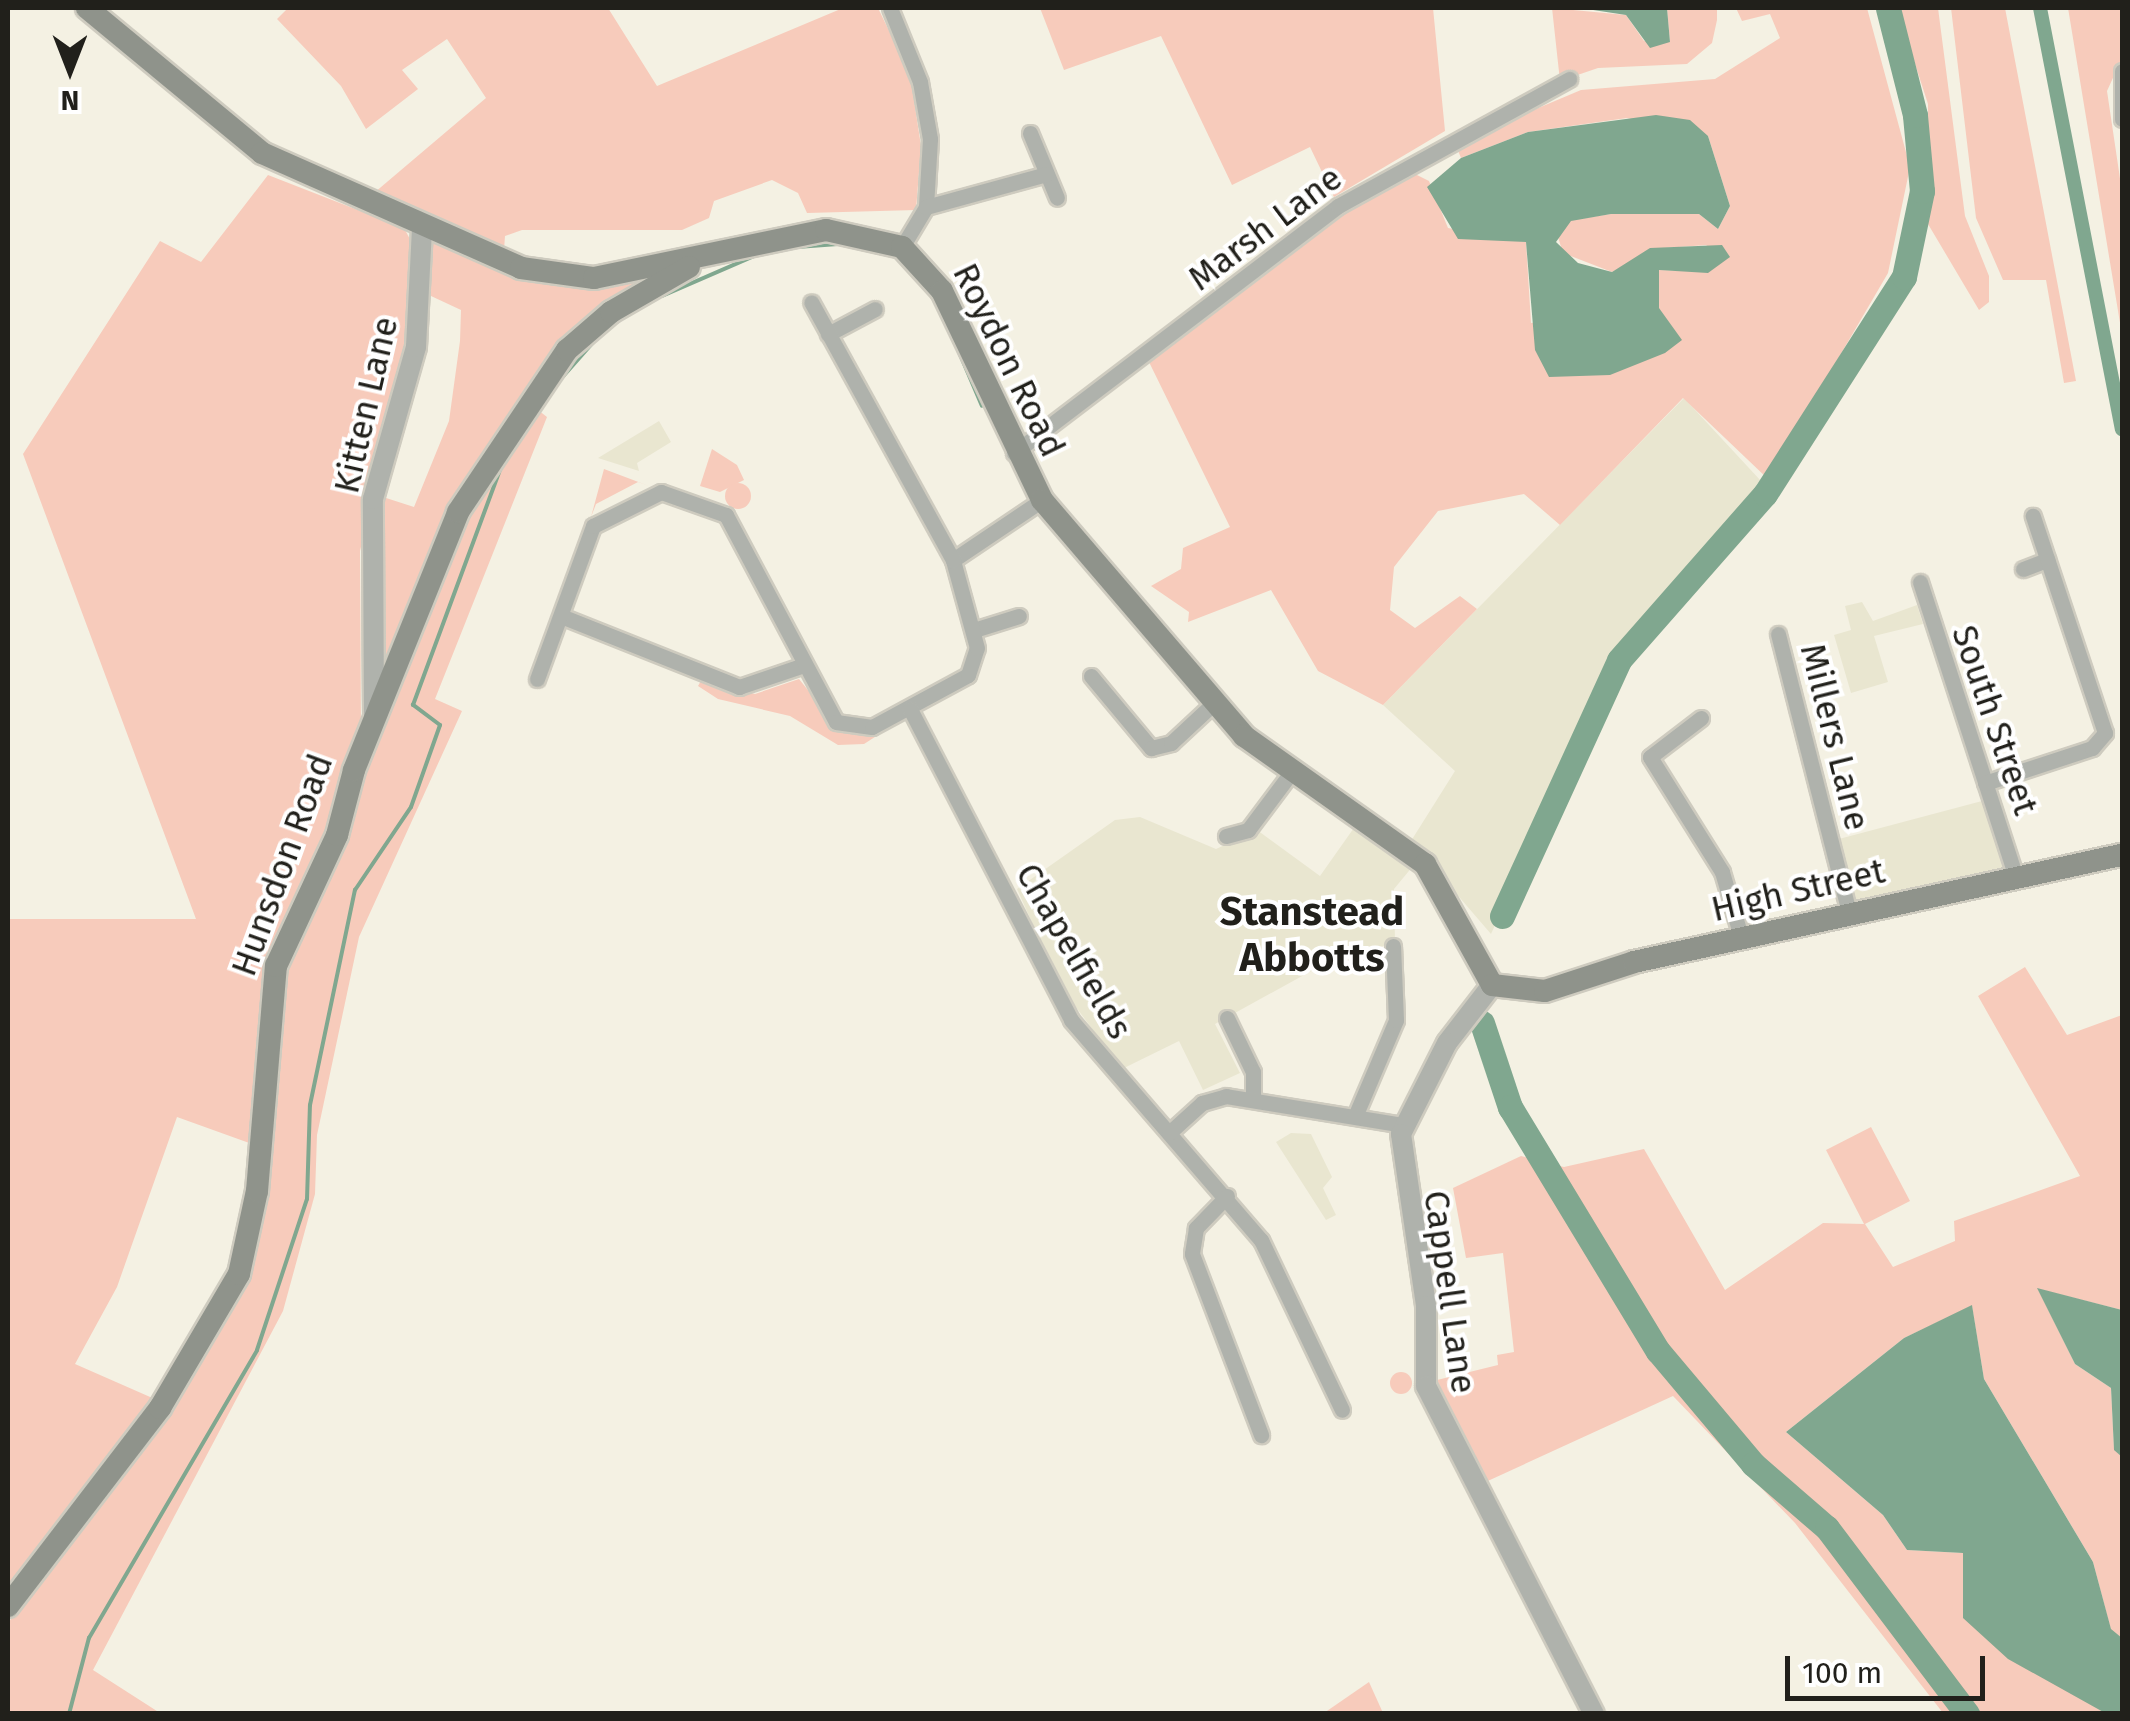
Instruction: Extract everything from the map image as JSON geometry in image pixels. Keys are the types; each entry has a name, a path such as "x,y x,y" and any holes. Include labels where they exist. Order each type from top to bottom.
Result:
{"main road":[{"name":"Roydon Road","path":"87,8 262,152 422,229 564,277 703,256 826,230 902,247 942,291 1014,453 1042,500 1214,704 1290,774 1425,864 1492,985"},
{"name":"Hunsdon Road","path":"8,1606 160,1408 239,1274 256,1191 276,966 337,835 374,716 458,512 555,364 611,312 703,256"},
{"name":"High Street","path":"1492,985 1545,991 1850,913 2122,855"}],"street":[{"path":"890,8 926,108 926,207 902,247"},
{"path":"2122,71 2122,119"},
{"name":"Marsh Lane","path":"1014,453 1338,206 1569,79"},
{"path":"1030,132 1057,198"},
{"path":"926,207 1047,174"},
{"name":"Kitten Lane","path":"374,716 373,499 416,346 422,229"},
{"path":"537,680 593,526 669,492 726,515 827,712 848,727 872,728 968,675 974,630 952,560 811,302"},
{"path":"828,334 874,309"},
{"path":"952,560 1042,500"},
{"path":"1985,783 2092,748 2105,734 2032,516"},
{"path":"2023,569 2047,560"},
{"name":"South Street","path":"1920,582 2016,877"},
{"path":"561,616 739,687 804,665"},
{"path":"974,630 1019,616"},
{"name":"Millers Lane","path":"1778,634 1850,913"},
{"path":"1091,676 1151,748 1171,743 1214,704"},
{"name":"Chapelfields","path":"910,708 1071,1020 1227,1196 1290,1284 1342,1410"},
{"path":"1702,718 1650,757 1722,872 1742,940"},
{"path":"1226,836 1248,830 1290,774"},
{"path":"1356,1114 1396,1020 1393,946"},
{"path":"1169,1133 1210,1099 1253,1099 1404,1125 1446,1043 1492,985"},
{"path":"1227,1018 1253,1072 1253,1099"},
{"name":"Cappell Lane","path":"1404,1125 1430,1405 1594,1714"},
{"path":"1227,1196 1201,1220 1192,1249 1261,1435"}],"shaded area":[{"path":"288,8 608,8 657,86 843,8 878,8 910,74 921,146 916,210 807,213 798,193 772,180 714,201 709,218 682,230 522,230 505,236 504,250 374,193 486,98 447,39 402,70 418,89 366,129 341,86 277,19"},
{"path":"1040,8 1433,8 1445,131 1334,197 1310,147 1232,185 1161,36 1064,70"},
{"path":"1552,8 1626,15 1644,41 1670,42 1667,8 1717,8 1717,20 1712,43 1687,64 1598,68 1560,81"},
{"path":"1580,8 1667,8 1670,42 1650,48 1626,15"},
{"path":"1736,8 1867,8 1910,167 1888,273 1768,479 1683,398 1560,525 1524,494 1438,511 1394,567 1390,610 1415,628 1460,596 1477,609 1383,705 1318,671 1271,590 1188,622 1189,612 1151,586 1181,569 1183,548 1230,527 1149,362 1357,202 1413,173 1429,181 1448,228 1526,242 1531,323 1659,308 1659,270 1686,271 1707,245 1664,248 1612,272 1563,253 1557,234 1571,220 1611,214 1699,214 1718,229 1730,206 1708,136 1627,118 1528,132 1461,158 1455,143 1581,90 1715,79 1780,38 1770,14 1742,21"},
{"path":"1897,8 1938,8 1965,216 1989,276 1989,302 1979,310 1928,224 1928,104"},
{"path":"1951,8 2005,8 2076,381 2064,383 2046,280 2003,280 1976,218"},
{"path":"2068,8 2122,8 2122,58 2107,91 2122,192 2122,335"},
{"path":"1656,115 1690,120 1708,136 1730,206 1718,229 1699,214 1611,214 1571,221 1556,242 1578,263 1612,272 1650,248 1722,245 1730,257 1708,273 1659,270 1659,308 1682,340 1665,353 1610,375 1549,377 1535,350 1526,242 1458,239 1427,187 1461,158 1528,132"},
{"path":"268,175 404,228 412,243 416,319 360,551 361,733 322,856 266,955 252,1144 177,1117 117,1287 75,1364 157,1400 8,1588 8,919 196,919 23,454 160,241 201,262"},
{"path":"427,238 502,269 661,271 567,333 538,369 380,687 383,497 414,507 449,421 460,341 461,310 431,296"},
{"path":"1684,398 1761,481 1616,655 1491,934 1411,841 1455,771 1383,705"},
{"path":"538,410 547,417 435,699 462,711 359,937 317,1135 315,1194 283,1311 93,1670 160,1713 8,1714 8,1623 164,1418 241,1293 267,1205 289,952 465,512"},
{"path":"659,421 671,442 637,463 639,471 598,458"},
{"path":"712,449 737,465 744,480 720,492 700,486"},
{"path":"604,469 649,486 638,482 596,504 591,517"},
{"path":"738,483 747,487 751,496 747,505 738,509 729,505 725,496 729,487"},
{"path":"1862,602 1873,621 1917,605 1923,624 1874,636 1888,682 1851,693 1834,635 1851,630 1845,606"},
{"path":"702,679 755,694 799,679 840,730 889,728 864,744 838,745 790,716 718,699 698,686"},
{"path":"1982,801 2005,870 1855,900 1839,839"},
{"path":"1140,817 1216,849 1257,830 1320,876 1356,825 1413,866 1394,889 1395,942 1313,970 1215,1024 1240,1073 1203,1090 1179,1041 1122,1069 1061,987 1017,889 1115,820"},
{"path":"2025,967 2067,1035 2122,1015 2122,1310 2038,1289 2075,1364 2111,1388 2114,1449 2122,1457 2122,1638 2111,1630 2093,1562 1984,1379 1972,1306 1904,1338 1786,1432 1883,1515 1907,1550 1963,1553 2061,1686 2105,1713 1943,1713 1795,1523 1673,1396 1479,1485 1437,1380 1498,1365 1497,1355 1514,1352 1503,1253 1466,1258 1453,1188 1521,1156 1564,1167 1644,1149 1725,1290 1823,1223 1864,1224 1826,1150 1871,1127 1910,1201 1865,1224 1893,1267 1955,1241 1954,1221 2080,1176 1978,996"},
{"path":"1291,1133 1311,1134 1332,1177 1323,1188 1336,1215 1326,1220 1276,1142"},
{"path":"2037,1288 2122,1310 2122,1457 2114,1450 2111,1388 2075,1364"},
{"path":"1972,1305 1984,1379 2093,1562 2111,1629 2122,1638 2122,1713 2105,1713 2008,1659 1963,1618 1963,1553 1907,1550 1883,1515 1786,1432 1904,1338"},
{"path":"1397,1372 1405,1372 1412,1383 1405,1394 1397,1394 1390,1387 1390,1379"},
{"path":"1369,1682 1383,1713 1324,1713"}],"waterway":[{"path":"1502,916 1619,660 1765,494 1904,277 1922,191 1915,115 1888,8"},
{"path":"2040,8 2122,429"},
{"path":"797,247 838,244"},
{"path":"662,296 754,256"},
{"path":"559,381 596,339"},
{"path":"956,345 982,406"},
{"path":"69,1714 89,1638 257,1350 307,1199 310,1105 355,890 411,807 440,725 413,705 503,462"},
{"path":"1482,1023 1510,1107 1658,1351 1753,1464 1827,1528 1967,1714"}],"district":[{"name":"Stanstead Abbotts","path":"1312,935"}]}
